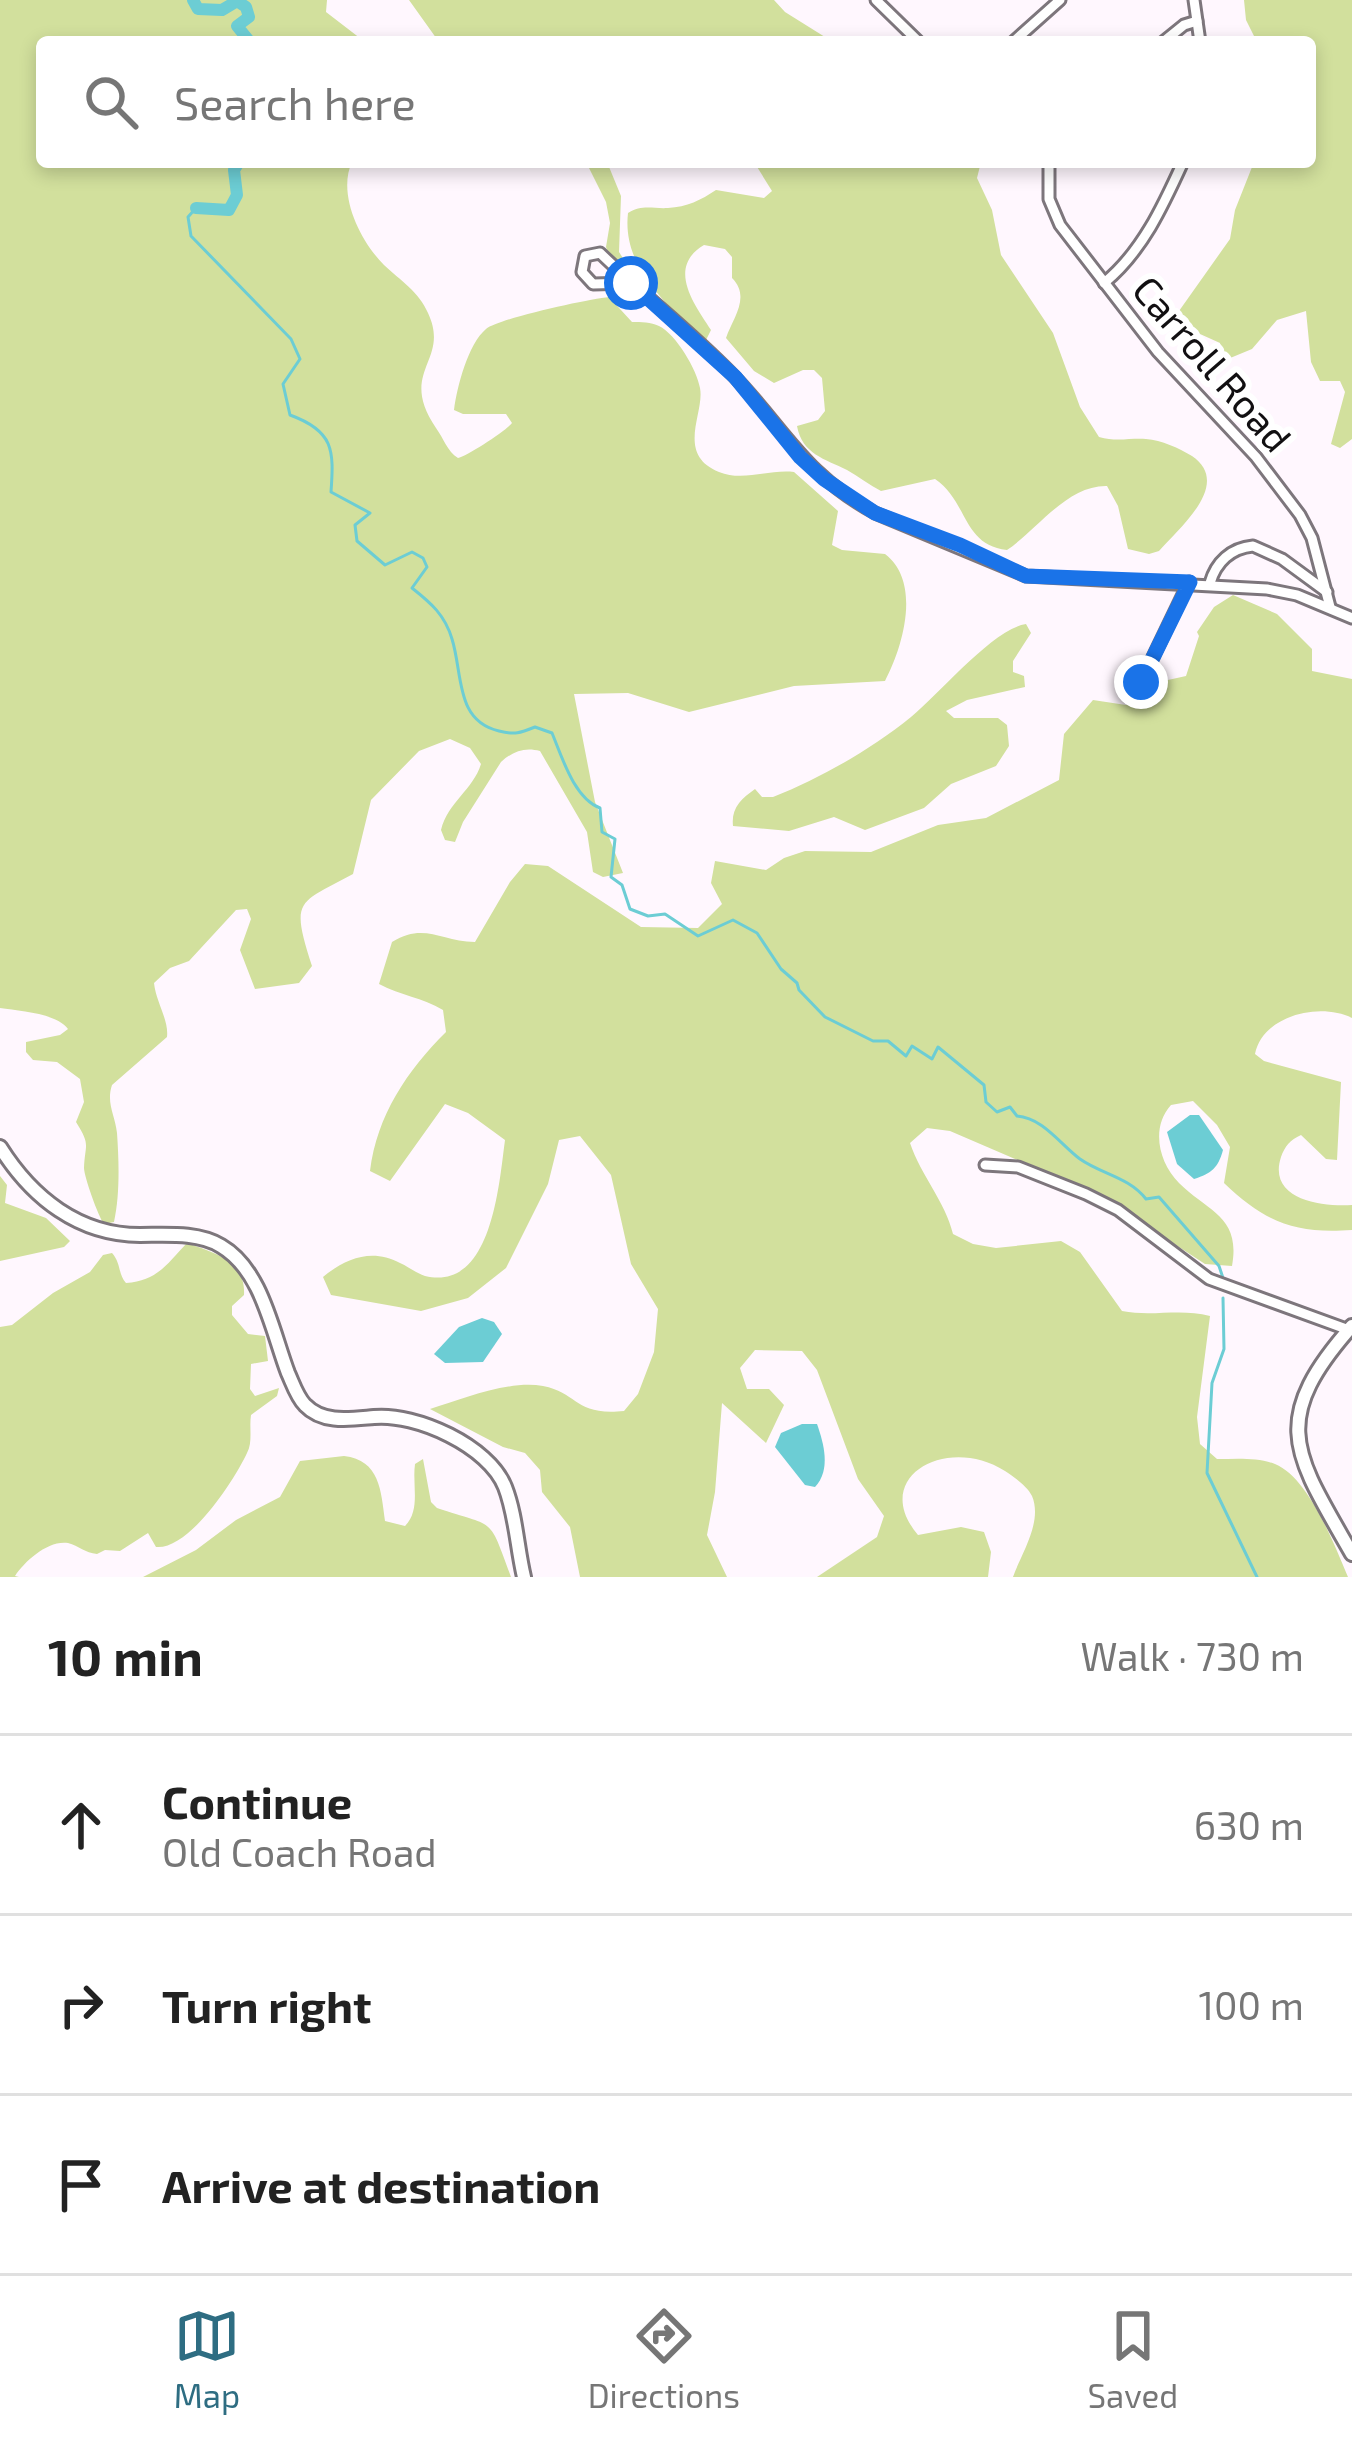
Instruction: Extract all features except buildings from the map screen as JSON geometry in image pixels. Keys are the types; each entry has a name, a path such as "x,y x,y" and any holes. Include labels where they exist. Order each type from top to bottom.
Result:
{"street":[{"path":"876,0 913,36"},
{"path":"1019,36 1060,0"},
{"path":"1194,0 1199,36"},
{"path":"1170,36 1197,21"},
{"name":"Carroll Road","path":"1049,168 1052,211 1168,363 1287,496 1312,538 1330,607"},
{"path":"1105,284 1144,238 1180,168"},
{"path":"631,283 592,284 582,272 585,256 600,253 735,377 800,457 875,513 1026,576 1267,589 1352,618"},
{"path":"1210,584 1226,556 1253,546 1327,592"},
{"path":"1141,682 1190,582"},
{"path":"0,1147 51,1205 76,1222 110,1234 208,1240 241,1262 254,1281 305,1406 326,1418 411,1418 487,1463 505,1486 524,1577"},
{"path":"986,1165 1018,1167 1086,1194 1118,1210 1209,1279 1350,1328 1302,1395 1298,1439 1311,1480 1352,1554"}],"green space":[{"path":"0,0 327,0 326,12 357,36 36,36 36,168 350,168 347,188 359,230 375,255 428,313 433,343 422,379 425,408 458,458 512,423 506,414 454,410 469,355 486,329 609,297 632,322 666,330 679,344 700,388 695,444 706,464 737,476 794,472 838,511 832,545 885,554 896,566 906,598 898,651 885,681 794,686 689,712 628,693 574,694 595,802 623,873 603,877 593,872 587,832 540,751 535,750 519,751 501,762 455,842 445,840 444,820 481,764 470,748 450,739 419,751 371,800 353,874 320,891 304,906 301,927 312,966 299,983 255,989 240,950 251,919 247,909 236,910 189,961 170,968 154,983 167,1037 112,1085 118,1189 114,1222 104,1224 86,1179 85,1141 76,1122 84,1102 80,1079 57,1062 33,1060 26,1052 26,1042 68,1029 46,1016 0,1008"},
{"path":"409,0 774,0 823,36 435,36"},
{"path":"1244,0 1352,0 1352,439 1340,448 1331,444 1345,392 1340,381 1320,381 1311,362 1306,311 1277,320 1252,349 1223,361 1220,343 1200,334 1179,311 1230,239 1235,210 1252,168 1316,168 1316,36 1254,36"},
{"path":"589,168 609,168 621,196 619,252 640,285 612,263 606,247 610,223 606,202"},
{"path":"758,168 980,168 977,178 992,210 1001,255 1053,333 1080,407 1099,437 1158,441 1192,456 1203,467 1205,492 1189,518 1159,551 1149,554 1128,549 1118,506 1107,486 1092,488 1066,501 1007,550 981,540 935,479 881,491 809,449 797,426 818,420 825,411 822,378 814,370 803,370 774,383 754,371 726,338 740,300 732,278 732,257 725,249 704,245 687,264 687,286 711,330 706,340 696,336 648,280 628,232 628,213 638,209 681,206 716,190 764,198 772,191"},
{"path":"1233,595 1277,614 1312,649 1312,671 1352,679 1352,1018 1324,1011 1295,1015 1269,1030 1255,1054 1264,1061 1341,1082 1337,1160 1326,1159 1301,1135 1284,1150 1279,1171 1282,1183 1300,1198 1352,1205 1352,1230 1314,1230 1282,1223 1239,1197 1224,1183 1230,1147 1217,1125 1193,1101 1171,1105 1165,1114 1159,1134 1162,1155 1179,1183 1227,1225 1232,1236 1232,1266 1205,1264 1101,1196 950,1131 927,1128 910,1143 953,1234 996,1248 1061,1241 1080,1252 1122,1311 1210,1316 1197,1417 1200,1444 1217,1459 1261,1460 1287,1472 1319,1513 1348,1577 1013,1577 1033,1527 1032,1496 1005,1471 960,1457 921,1467 903,1495 905,1514 918,1535 961,1527 984,1532 991,1552 988,1577 817,1577 877,1537 884,1516 858,1479 817,1370 802,1351 755,1350 740,1368 747,1389 769,1389 784,1405 766,1443 722,1403 707,1535 727,1577 580,1577 570,1527 542,1492 540,1470 525,1453 503,1447 430,1409 515,1386 555,1389 586,1407 608,1412 624,1411 638,1394 654,1352 658,1309 631,1264 611,1175 580,1136 559,1140 548,1184 506,1268 468,1298 421,1311 331,1295 323,1277 350,1260 379,1256 425,1276 447,1277 465,1268 478,1252 495,1207 505,1140 468,1113 445,1104 390,1181 370,1171 379,1131 396,1095 446,1032 443,1010 379,984 392,942 423,933 475,942 525,864 548,866 641,927 698,928 722,904 711,883 715,861 766,870 805,851 871,852 938,825 986,818 1059,780 1064,734 1093,700 1126,705 1150,684 1186,676 1197,632 1214,607"},
{"path":"1026,624 1031,633 1013,661 1013,672 1024,676 1025,687 967,700 946,711 954,718 998,718 1007,725 1009,746 996,766 951,784 924,808 865,830 834,817 789,831 733,826 738,804 755,789 762,797 773,797 862,752 911,717 998,637"},
{"path":"0,1176 7,1185 5,1203 46,1218 70,1241 64,1247 0,1261"},
{"path":"187,1243 226,1260 240,1274 244,1295 232,1306 232,1315 248,1334 265,1336 268,1361 251,1364 250,1389 255,1396 279,1388 277,1396 251,1415 250,1444 241,1465 209,1512 169,1545 156,1547 148,1533 120,1551 97,1554 60,1543 31,1558 15,1576 19,1577 0,1577 0,1327 12,1325 90,1272 103,1255 112,1253 126,1283 137,1282 161,1270"},
{"path":"344,1456 372,1470 385,1521 405,1526 414,1505 415,1464 423,1459 431,1502 488,1527 511,1577 143,1577 280,1497 300,1461"}],"water":[{"path":"1190,1115 1199,1115 1223,1150 1213,1169 1194,1179 1177,1164 1167,1132"},
{"path":"482,1318 494,1322 502,1334 483,1362 445,1363 434,1354 459,1327"},
{"path":"802,1424 817,1424 824,1448 825,1465 815,1487 805,1485 775,1447 781,1433"}],"waterway":[{"path":"193,0 198,9 222,10 237,1 246,7 249,17 237,26 245,36"},
{"path":"196,208 229,210 237,195 235,168"},
{"path":"196,208 188,217 191,236 291,339 300,359 283,384 290,415 315,428 328,444 331,492 370,513 355,525 357,541 385,565 412,552 423,558 427,567 412,588 436,610 449,631 468,707 485,726 499,731 517,733 535,727 552,733 576,786 600,808 602,832 615,839 611,877 622,885 630,909 648,916 665,914 698,936 733,920 757,933 781,969 825,1017 873,1041 888,1041 906,1056 912,1046 932,1059 938,1047 984,1085 986,1102 997,1112 1010,1107 1088,1164 1146,1199 1159,1197 1219,1266 1223,1278"},
{"path":"1223,1298 1224,1349 1212,1383 1207,1473 1257,1577"}],"route":[{"path":"631,283 735,377 800,457 875,513 1026,576 1190,582 1141,682"}]}
